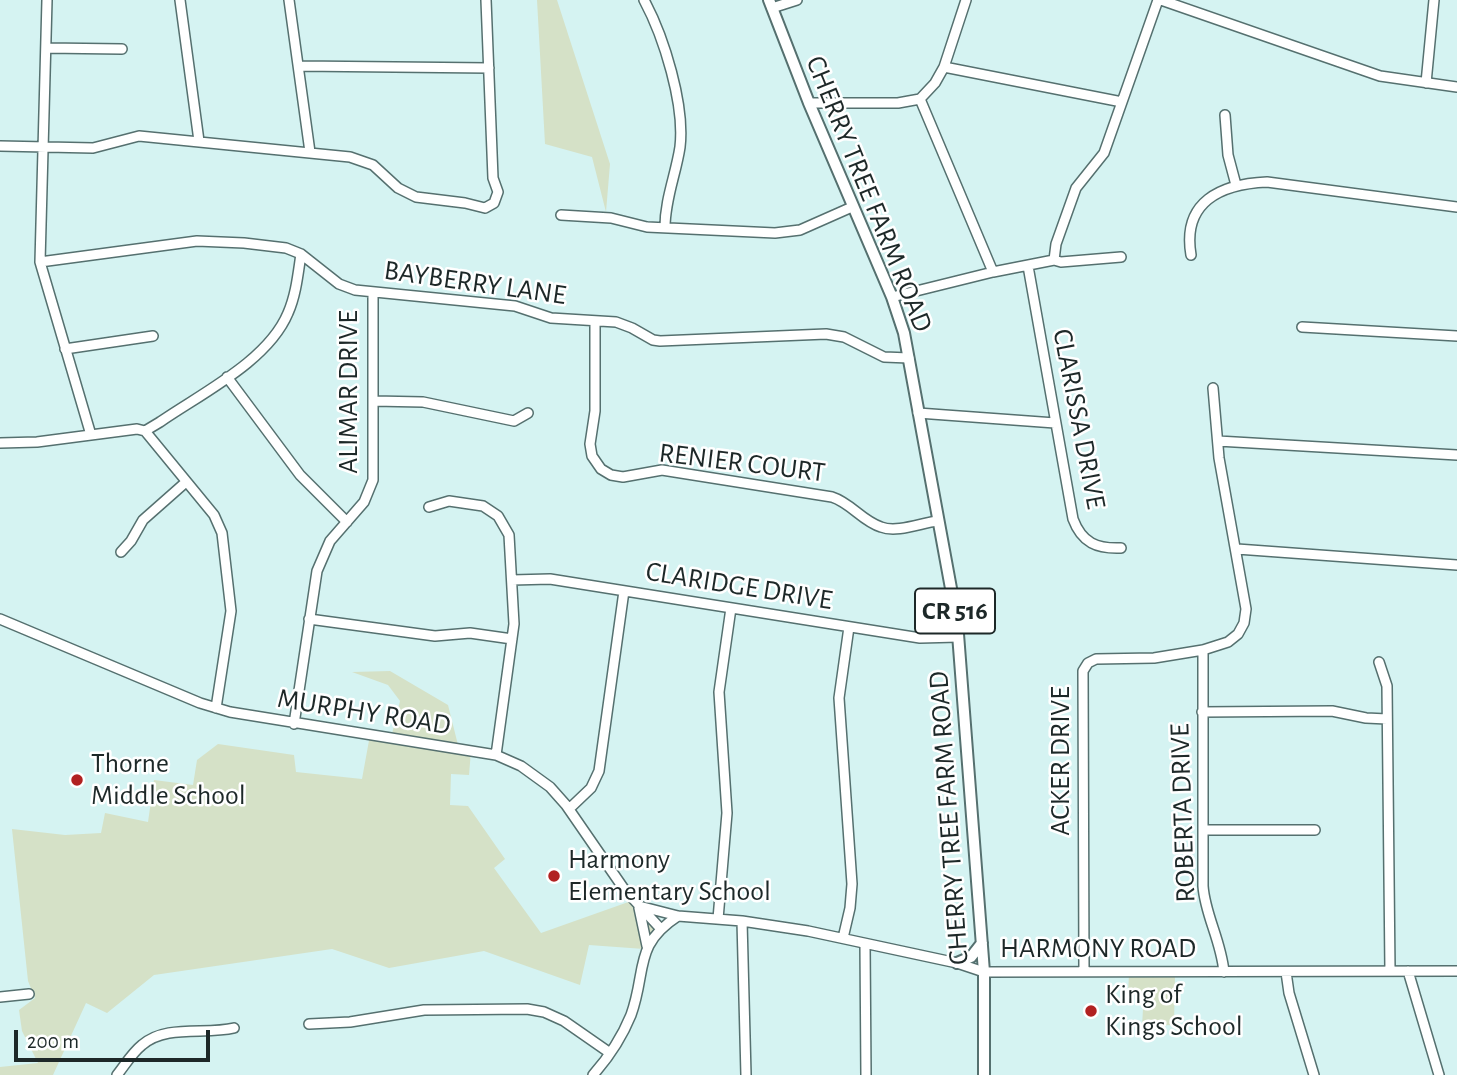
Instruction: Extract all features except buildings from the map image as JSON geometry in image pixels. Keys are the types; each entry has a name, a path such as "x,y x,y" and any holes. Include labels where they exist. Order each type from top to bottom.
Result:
{"main road":[{"name":"CHERRY TREE FARM ROAD","path":"771,4 809,103 892,297 909,358 958,637 984,972 984,1075"},
{"path":"957,963 971,957 982,943"}],"street":[{"path":"47,0 40,262 91,435"},
{"path":"180,0 199,141"},
{"path":"289,0 310,152"},
{"path":"0,146 93,148 134,136 310,152 366,161 398,188 416,197 465,203 481,209 489,207 498,192 493,178 485,0"},
{"path":"644,0 660,35 679,113 680,145 666,204 665,227"},
{"path":"771,4 797,0"},
{"path":"809,103 898,103 920,99 936,83 944,67 966,0"},
{"path":"1054,260 1056,244 1076,188 1101,158 1159,0 1380,76 1457,87"},
{"path":"1426,83 1434,0"},
{"path":"46,48 122,49"},
{"path":"299,66 489,68"},
{"path":"944,67 1122,102"},
{"path":"920,99 993,272"},
{"path":"1225,115 1228,155 1236,185"},
{"path":"1191,255 1188,238 1194,216 1208,199 1236,185 1267,182 1457,207"},
{"path":"561,215 600,217 642,226 787,233 852,207"},
{"name":"BAYBERRY LANE","path":"40,262 206,240 286,248 301,254 339,284 373,293 514,306 551,318 627,326 660,341 836,335 884,357 909,358"},
{"path":"145,431 263,350 281,327 293,300 301,254"},
{"path":"892,297 1054,260 1061,262 1121,257"},
{"name":"CLARISSA DRIVE","path":"1028,266 1055,423 1077,528 1085,539 1096,546 1121,548"},
{"name":"ALIMAR DRIVE","path":"294,724 320,561 330,541 365,502 371,487 374,401 373,293"},
{"name":"RENIER COURT","path":"595,321 595,411 590,444 596,463 606,472 624,477 662,470 832,497 848,503 874,524 886,528 937,521"},
{"path":"1302,327 1457,336"},
{"path":"65,349 153,337"},
{"path":"227,377 300,475 347,522"},
{"name":"ACKER DRIVE","path":"1084,972 1083,671 1088,663 1096,659 1154,658 1203,650 1228,642 1238,634 1244,623 1246,609 1218,441 1213,388"},
{"path":"374,401 422,402 514,421 528,413"},
{"path":"918,413 1055,423"},
{"path":"0,443 24,444 137,429 145,431 214,515 222,533 231,611 216,708"},
{"path":"1218,441 1457,455"},
{"path":"121,552 127,547 143,520 186,482"},
{"path":"429,507 440,502 470,502 484,506 498,516 509,535 514,624 496,755"},
{"path":"1237,549 1457,565"},
{"name":"CLARIDGE DRIVE","path":"512,580 551,579 920,638 958,637"},
{"path":"569,809 591,788 599,771 624,591"},
{"path":"718,919 727,813 719,692 731,608"},
{"name":"MURPHY ROAD","path":"0,619 216,708 294,724 496,755 521,766 538,777 569,809 639,906 660,928"},
{"path":"309,619 435,636 470,633 512,639"},
{"path":"843,938 852,884 839,698 849,627"},
{"name":"ROBERTA DRIVE","path":"1203,650 1203,894 1221,949 1224,972"},
{"path":"1379,662 1387,682 1390,971"},
{"path":"1202,712 1332,711 1387,719"},
{"path":"1203,830 1315,830"},
{"path":"639,906 647,946"},
{"name":"HARMONY ROAD","path":"639,906 678,916 742,922 843,938 957,963 984,972 1457,971"},
{"path":"593,1075 610,1054 630,1016 647,946 660,928 678,916"},
{"path":"742,922 746,1075"},
{"path":"865,944 866,1075"},
{"path":"1408,971 1439,1075"},
{"path":"1286,972 1289,993 1314,1075"},
{"path":"0,997 29,994"},
{"path":"309,1024 350,1022 424,1010 527,1009 564,1021 610,1054"},
{"path":"117,1075 134,1052 153,1037 234,1028"}],"green space":[{"path":"537,0 557,0 610,164 606,212 592,157 545,144"},
{"path":"390,671 448,705 459,749 471,751 469,775 451,774 450,805 468,806 505,859 494,868 541,933 634,900 659,926 644,949 589,945 580,985 484,951 389,968 332,949 154,975 107,1013 86,1003 53,1075 0,1075 0,1067 38,1063 22,1031 19,1010 35,998 28,981 12,829 65,835 101,833 105,813 148,822 154,780 193,785 197,760 218,744 294,755 296,772 362,779 370,735 391,738 400,701 388,685 352,672"},
{"path":"1143,967 1165,967 1165,975 1175,975 1174,1025 1142,1026 1144,992 1128,992 1129,975 1143,975"}],"place":[{"name":"Thorne Middle School","path":"77,780"},
{"name":"Harmony Elementary School","path":"554,876"},
{"name":"King of Kings School","path":"1091,1011"}]}
